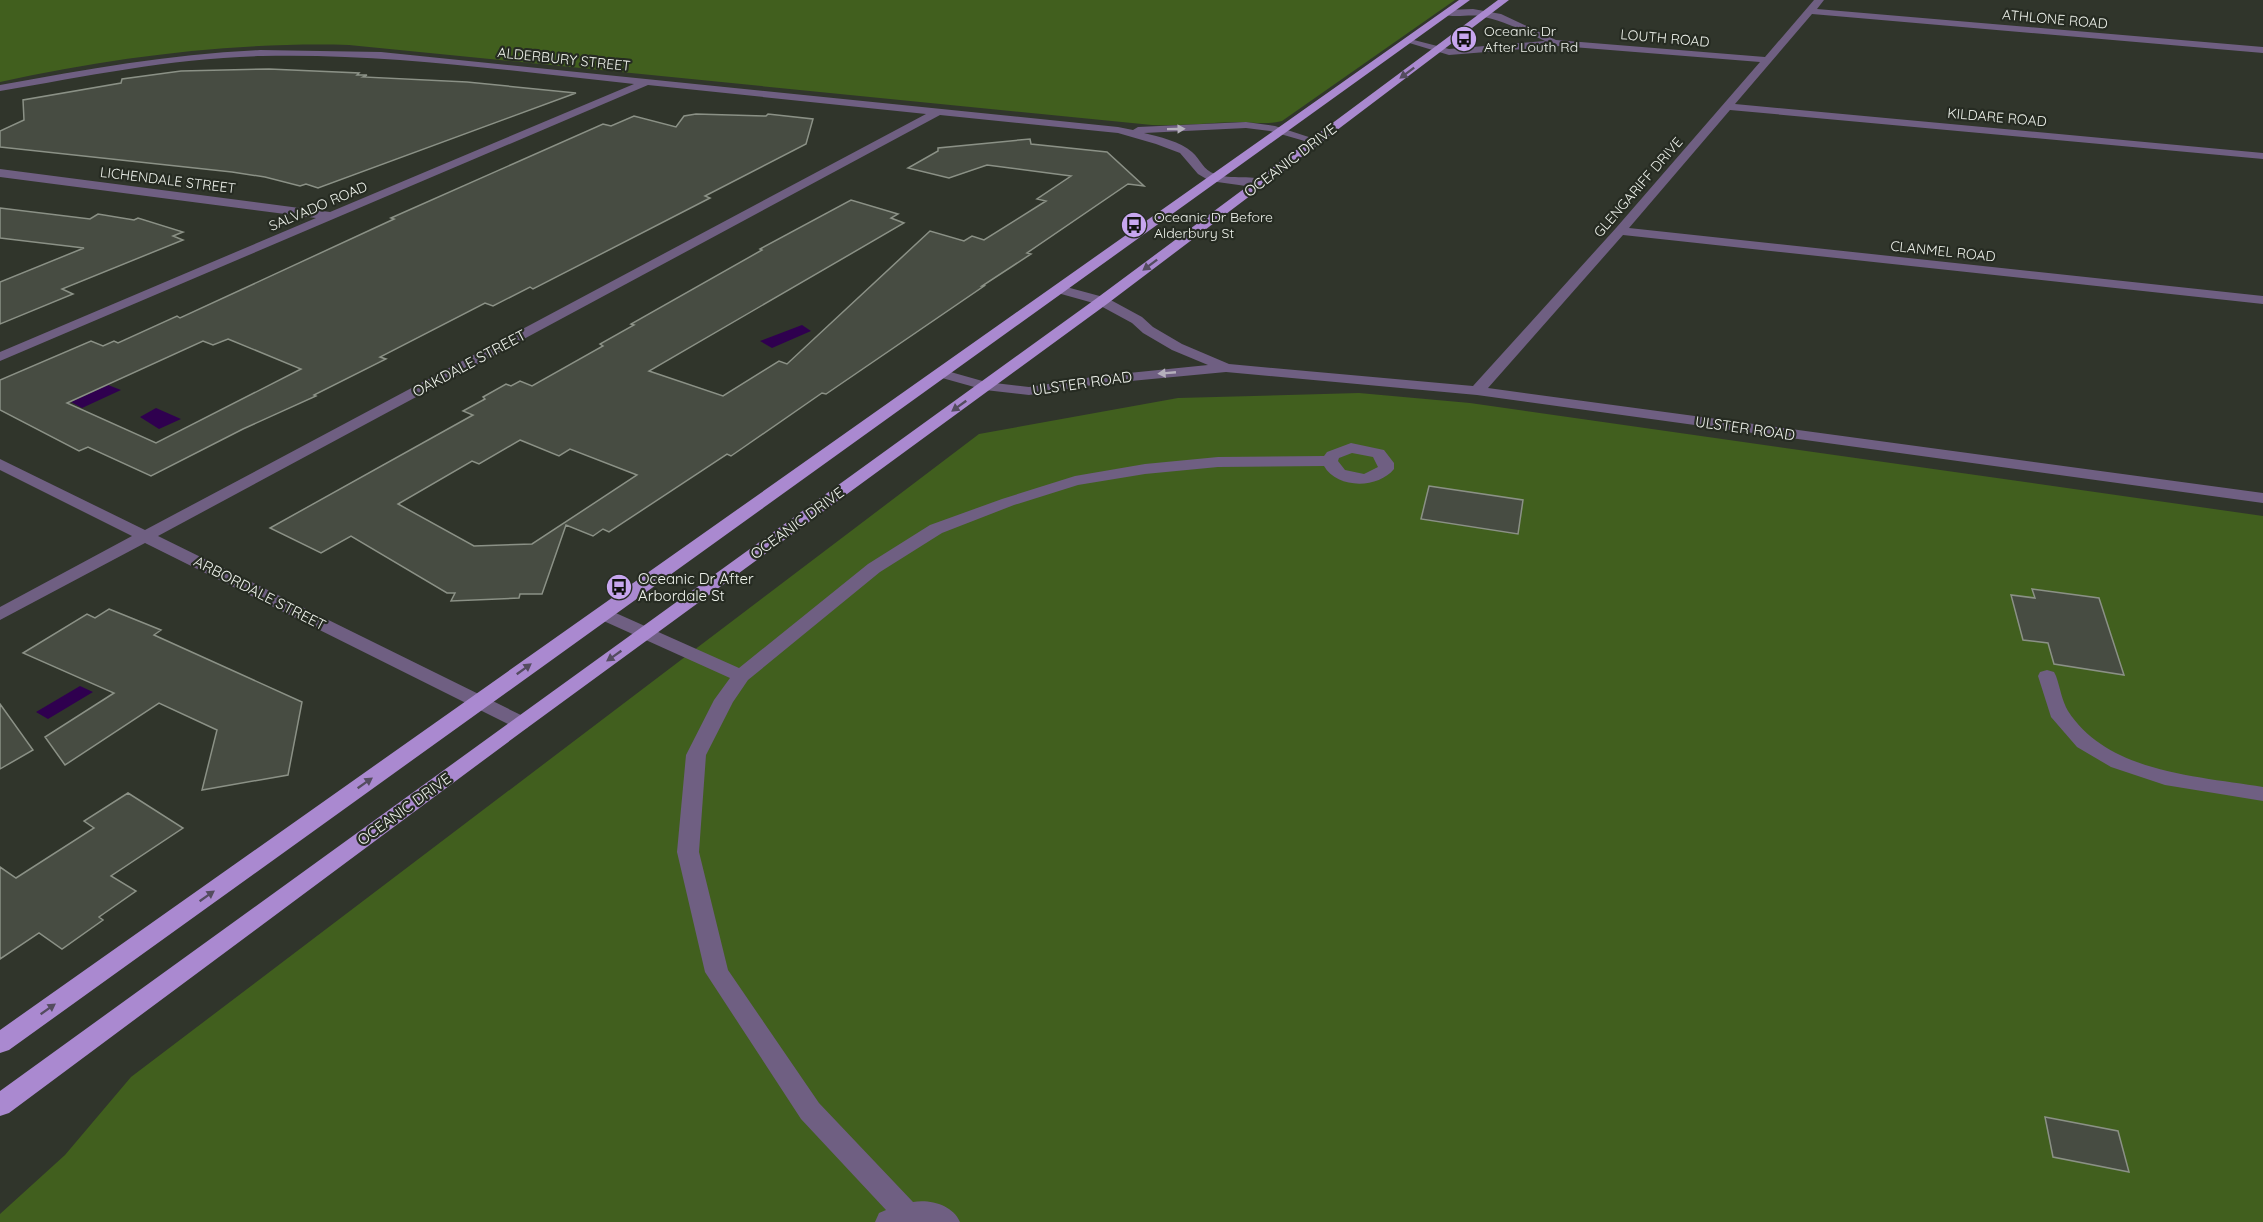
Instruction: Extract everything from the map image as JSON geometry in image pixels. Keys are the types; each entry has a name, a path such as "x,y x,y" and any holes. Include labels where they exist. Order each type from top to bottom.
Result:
{"main road":[{"name":"OCEANIC DRIVE","path":"0,1043 1465,0"},
{"name":"OCEANIC DRIVE","path":"0,1106 520,723 1102,301 1504,0"}],"street":[{"name":"GLENGARIFF DRIVE","path":"1477,392 1728,108 1819,0"},
{"name":"ATHLONE ROAD","path":"1810,11 2263,50"},
{"name":"LOUTH ROAD","path":"1447,13 1502,17 1532,33 1560,43"},
{"name":"LOUTH ROAD","path":"1408,40 1449,52 1474,52 1560,43 1768,60"},
{"name":"ALDERBURY STREET","path":"2,88 139,63 211,55 287,52 381,55 1118,130 1259,126 1282,130 1315,141"},
{"name":"SALVADO ROAD","path":"0,357 647,82"},
{"name":"KILDARE ROAD","path":"1728,108 2263,156"},
{"name":"OAKDALE STREET","path":"0,614 938,112"},
{"name":"ALDERBURY STREET","path":"1118,130 1187,152 1199,170 1216,177 1260,182"},
{"name":"LICHENDALE STREET","path":"0,173 331,216"},
{"name":"CLANMEL ROAD","path":"1620,231 2263,300"},
{"name":"ULSTER ROAD","path":"1059,289 1102,301 1137,320 1148,330 1177,347 1226,368"},
{"name":"ULSTER ROAD","path":"940,373 985,386 1029,391 1099,380 1226,368 1477,392 2263,498"},
{"path":"947,1222 941,1217 925,1213 897,1218 810,1112 717,972 688,852 696,755 724,699 741,676 874,568 936,529 1008,502 1075,481 1145,469 1218,462 1330,461"},
{"name":"ARBORDALE STREET","path":"0,464 520,723"},
{"path":"603,614 741,676"},
{"path":"2047,675 2058,712 2084,742 2118,762 2165,778 2263,794"}],"green space":[{"path":"0,0 1455,0 1282,121 1152,125 349,45 261,46 173,53 86,65 0,82"},
{"path":"1359,393 1470,403 2263,516 2263,1222 0,1222 0,1214 65,1155 131,1077 979,434 1178,398"}],"shaded area":[{"path":"802,325 811,331 772,348 760,341"},
{"path":"108,385 121,390 82,408 71,402"},
{"path":"156,408 181,419 159,429 140,417"},
{"path":"80,686 93,692 48,719 36,712"}],"building":[{"path":"269,69 359,73 357,75 367,75 363,77 467,82 576,93 318,188 232,172 0,147 0,131 24,120 23,100 121,83 122,79 181,71"},
{"path":"696,114 766,116 768,114 813,119 806,144 705,196 710,198 533,289 530,287 493,306 485,303 380,357 386,359 314,395 316,396 243,429 151,476 88,447 79,451 0,410 0,380 91,341 103,346 114,341 118,343 177,316 180,318 394,219 391,218 603,124 611,126 634,116 676,127 684,116","holes":["228,339 301,369 156,443 67,403 203,341 213,345"]},
{"path":"1030,139 1031,144 1107,152 1144,186 1128,184 1027,253 1031,254 826,394 822,393 731,456 727,454 609,532 603,529 593,536 566,525 542,594 520,594 519,598 451,601 455,593 447,593 351,536 321,553 270,528 473,415 463,411 506,384 511,386 520,381 532,386 603,346 600,344 634,325 631,324 762,250 760,249 851,200 898,214 891,218 904,223 649,371 723,396 779,361 787,364 930,231 964,241 972,236 984,240 1046,201 1037,199 1071,176 987,165 949,178 908,168 938,151 938,148","holes":["520,440 559,456 570,449 637,475 532,544 474,546 398,504 472,461 479,464"]},
{"path":"0,208 90,219 98,214 134,220 138,218 183,232 173,236 183,240 62,289 73,294 0,324 0,282 84,248 0,238"},
{"path":"1429,486 1523,500 1518,534 1421,519"},
{"path":"2032,589 2099,598 2124,675 2054,664 2048,643 2023,640 2011,595 2035,598"},
{"path":"109,609 161,630 154,635 302,702 288,775 202,790 217,730 159,703 65,765 45,737 114,693 23,653 87,614 95,618"},
{"path":"0,704 33,750 0,769"},
{"path":"128,793 183,828 111,876 136,891 99,917 103,920 62,949 39,933 0,959 0,867 16,878 94,828 84,821"},
{"path":"2045,1117 2118,1131 2129,1172 2053,1157"}],"place":[{"name":"Oceanic Dr After Louth Rd","path":"1464,39"},
{"name":"Oceanic Dr Before Alderbury St","path":"1134,225"},
{"name":"Oceanic Dr After Arbordale St","path":"619,587"}]}
